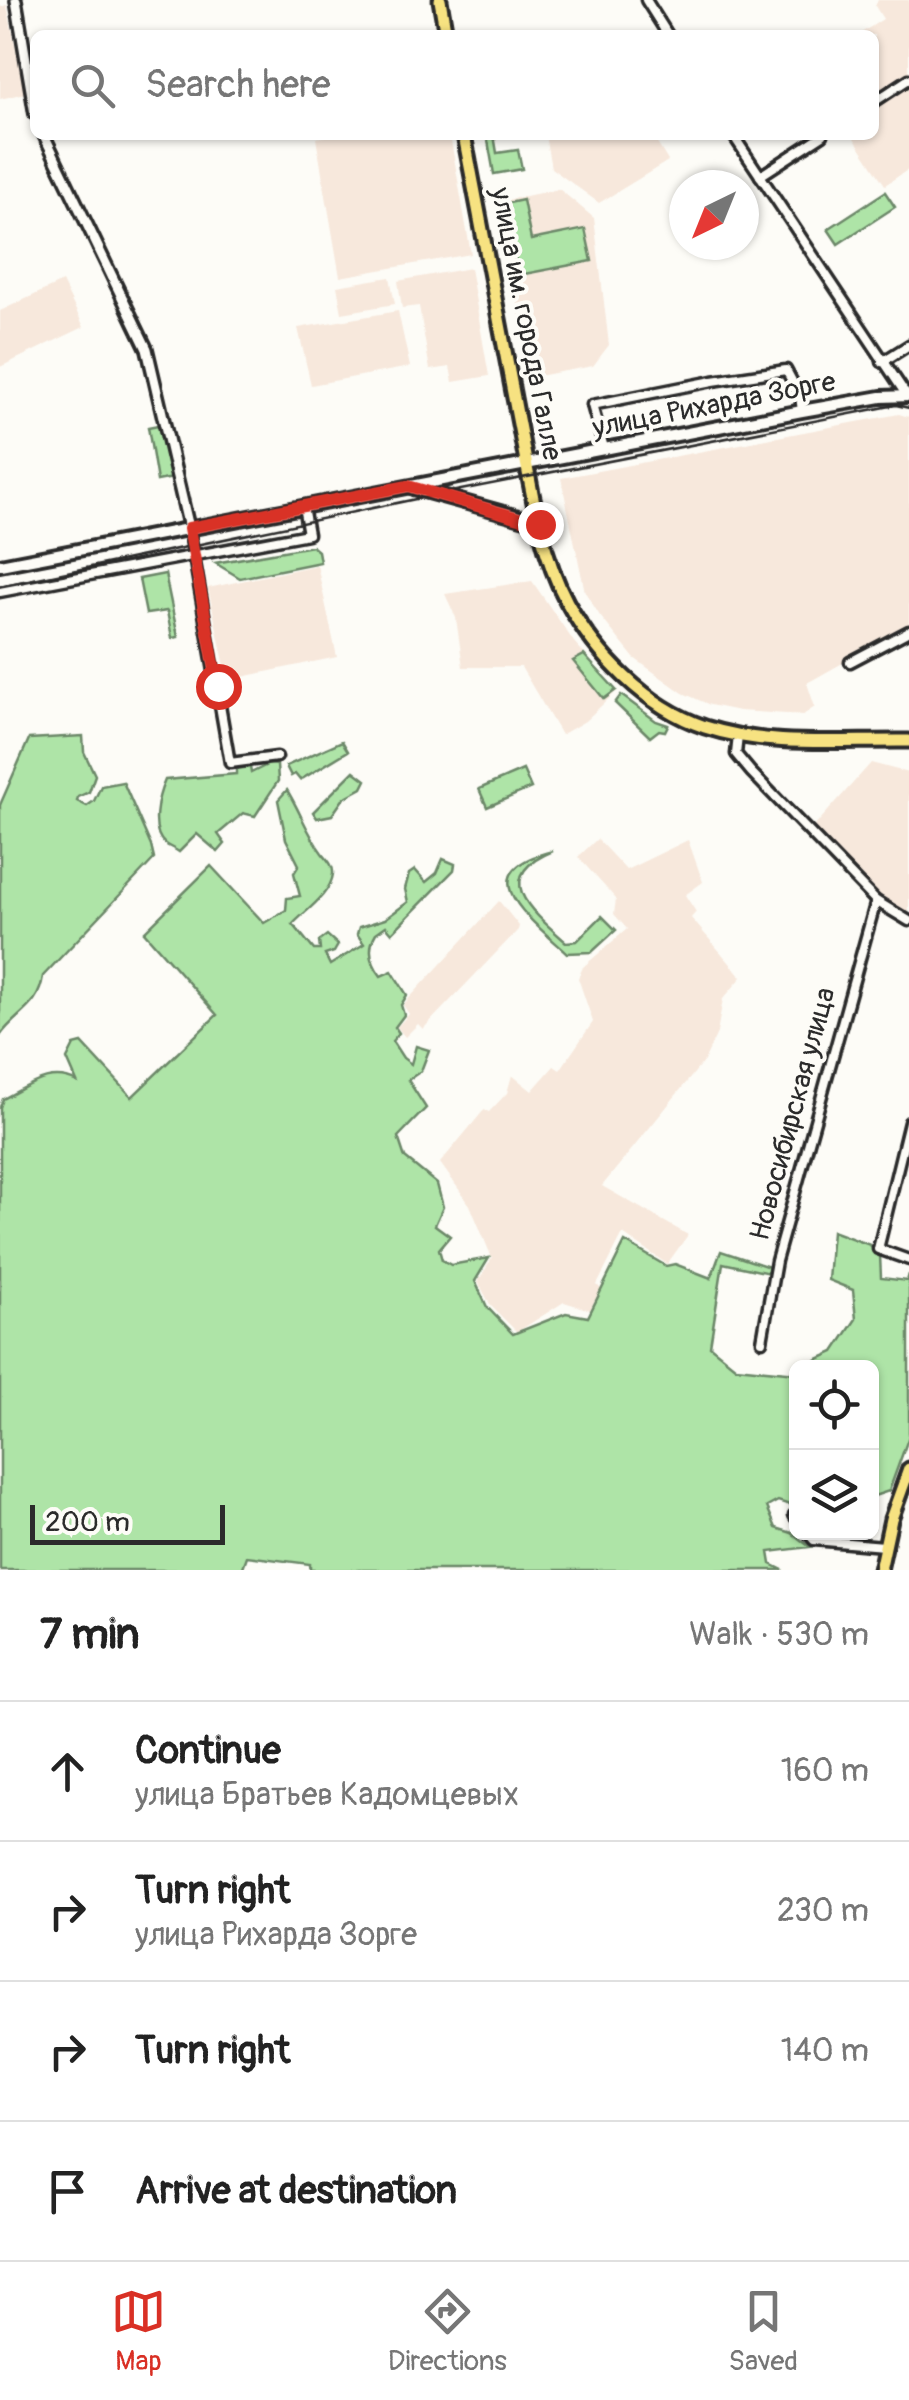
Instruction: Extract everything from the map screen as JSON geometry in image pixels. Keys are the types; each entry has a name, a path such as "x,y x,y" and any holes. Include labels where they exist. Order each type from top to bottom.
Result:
{"main road":[{"path":"440,0 445,30"},
{"name":"улица им. города Галле","path":"465,140 540,524 566,600 606,658 653,700 701,726 760,740 909,741"},
{"name":"улица Рихарда Зорге","path":"0,565 802,410 908,397"},
{"path":"408,486 540,524"},
{"path":"880,1567 909,1469"}],"street":[{"path":"16,0 30,84"},
{"path":"646,0 665,30"},
{"path":"879,99 909,79"},
{"path":"46,140 148,349 189,528 230,762 277,758"},
{"path":"736,140 908,397"},
{"path":"760,176 815,140"},
{"path":"882,362 909,345"},
{"path":"604,448 592,405 773,370 786,370 800,396 802,410"},
{"path":"0,592 308,534 303,506"},
{"path":"850,662 909,631"},
{"path":"738,736 736,754 818,845 876,901 909,921"},
{"name":"Новосибирская улица","path":"762,1342 776,1262 876,901"},
{"path":"909,1122 878,1249 909,1260"},
{"path":"814,1540 884,1546"}],"shaded area":[{"path":"878,0 909,0 909,74 879,94 879,30 866,30 883,19 875,6"},
{"path":"7,5 25,93 0,99 0,7"},
{"path":"909,87 909,169 885,185 855,140 879,140 879,106"},
{"path":"316,140 451,140 471,254 340,277"},
{"path":"546,140 655,140 668,161 599,203 551,168"},
{"path":"559,189 594,218 609,345 593,366 532,377 497,202"},
{"path":"470,268 489,376 453,382 450,367 430,370 419,306 402,308 398,281"},
{"path":"390,277 395,304 342,313 337,286"},
{"path":"62,282 84,327 0,367 0,311"},
{"path":"398,311 410,367 311,385 298,328"},
{"path":"899,414 909,417 909,626 807,683 815,707 803,715 739,711 710,705 683,693 634,658 585,592 561,478"},
{"path":"317,565 337,657 228,680 208,588"},
{"path":"532,581 574,642 617,691 585,721 561,735 521,667 463,667 456,618 445,594"},
{"path":"871,763 909,773 909,918 870,892 811,830"},
{"path":"597,839 626,870 688,840 703,882 685,895 696,912 691,918 742,977 723,999 717,1033 704,1061 602,1186 688,1235 667,1264 623,1234 597,1285 601,1289 590,1310 564,1302 517,1332 491,1306 478,1282 492,1258 470,1205 440,1163 484,1110 489,1112 507,1093 512,1075 532,1091 554,1066 560,1070 593,1022 578,978 583,967 627,929 614,914 616,899 578,857"},
{"path":"499,901 519,926 518,930 423,1029 418,1024 405,1037 397,1027 409,1014 403,1005"}],"green space":[{"path":"488,140 495,140 497,153 518,150 522,169 494,174"},
{"path":"885,192 895,207 838,244 828,229"},
{"path":"523,200 531,240 585,229 592,261 519,275 504,204"},
{"path":"163,424 173,478 157,481 148,427"},
{"path":"312,546 318,551 320,562 240,578 215,563"},
{"path":"165,574 178,637 172,638 167,611 146,614 139,579"},
{"path":"584,655 616,690 604,699 573,661"},
{"path":"621,695 656,721 668,725 665,731 659,730 650,737 615,703"},
{"path":"83,736 84,752 95,775 89,792 77,801 87,806 101,786 123,782 154,859 43,976 32,1003 0,1036 0,805 29,739"},
{"path":"342,741 348,751 300,780 295,774 291,776 286,766"},
{"path":"269,764 277,765 278,781 255,816 243,813 218,834 225,844 218,852 197,834 179,852 160,838 156,813 165,780 236,774 236,769 250,767 251,773"},
{"path":"523,770 531,788 487,807 479,789"},
{"path":"354,771 366,780 362,788 344,798 332,815 317,818 313,812"},
{"path":"287,790 333,871 323,895 293,924 314,950 320,950 319,941 327,935 338,945 334,952 325,955 330,965 364,944 357,934 359,927 385,919 408,902 405,889 409,874 415,870 426,882 437,873 443,859 455,864 454,870 392,933 386,926 376,933 371,955 381,976 392,971 407,995 401,1005 404,1015 395,1027 399,1033 392,1041 411,1064 416,1046 429,1050 421,1071 408,1080 426,1108 398,1137 405,1158 437,1184 443,1207 435,1225 450,1236 439,1249 442,1260 451,1265 489,1258 475,1281 487,1307 513,1334 566,1313 588,1317 625,1242 666,1266 675,1264 711,1278 721,1251 769,1267 769,1273 723,1263 710,1346 736,1367 789,1372 789,1505 778,1501 767,1507 776,1528 789,1532 789,1540 801,1540 810,1547 769,1552 771,1564 783,1570 310,1570 310,1564 247,1556 242,1570 0,1570 0,1107 3,1099 40,1080 58,1077 77,1082 67,1059 74,1045 82,1043 132,1097 217,1015 144,932 211,866 264,923 286,910 287,898 300,896 294,873 299,865 286,839 278,800"},
{"path":"553,851 523,872 523,895 566,942 577,941 602,916 616,930 592,952 567,953 514,898 509,884 513,871 527,860"},
{"path":"832,1231 870,1245 880,1255 881,1278 907,1281 909,1274 909,1436 889,1491 879,1494 879,1360 816,1360 834,1352 856,1319 853,1290 828,1280"}],"tram line":[{"path":"0,586 435,495 896,405 909,408"}],"route":[{"path":"218,686 189,528 408,486 540,524"}]}
